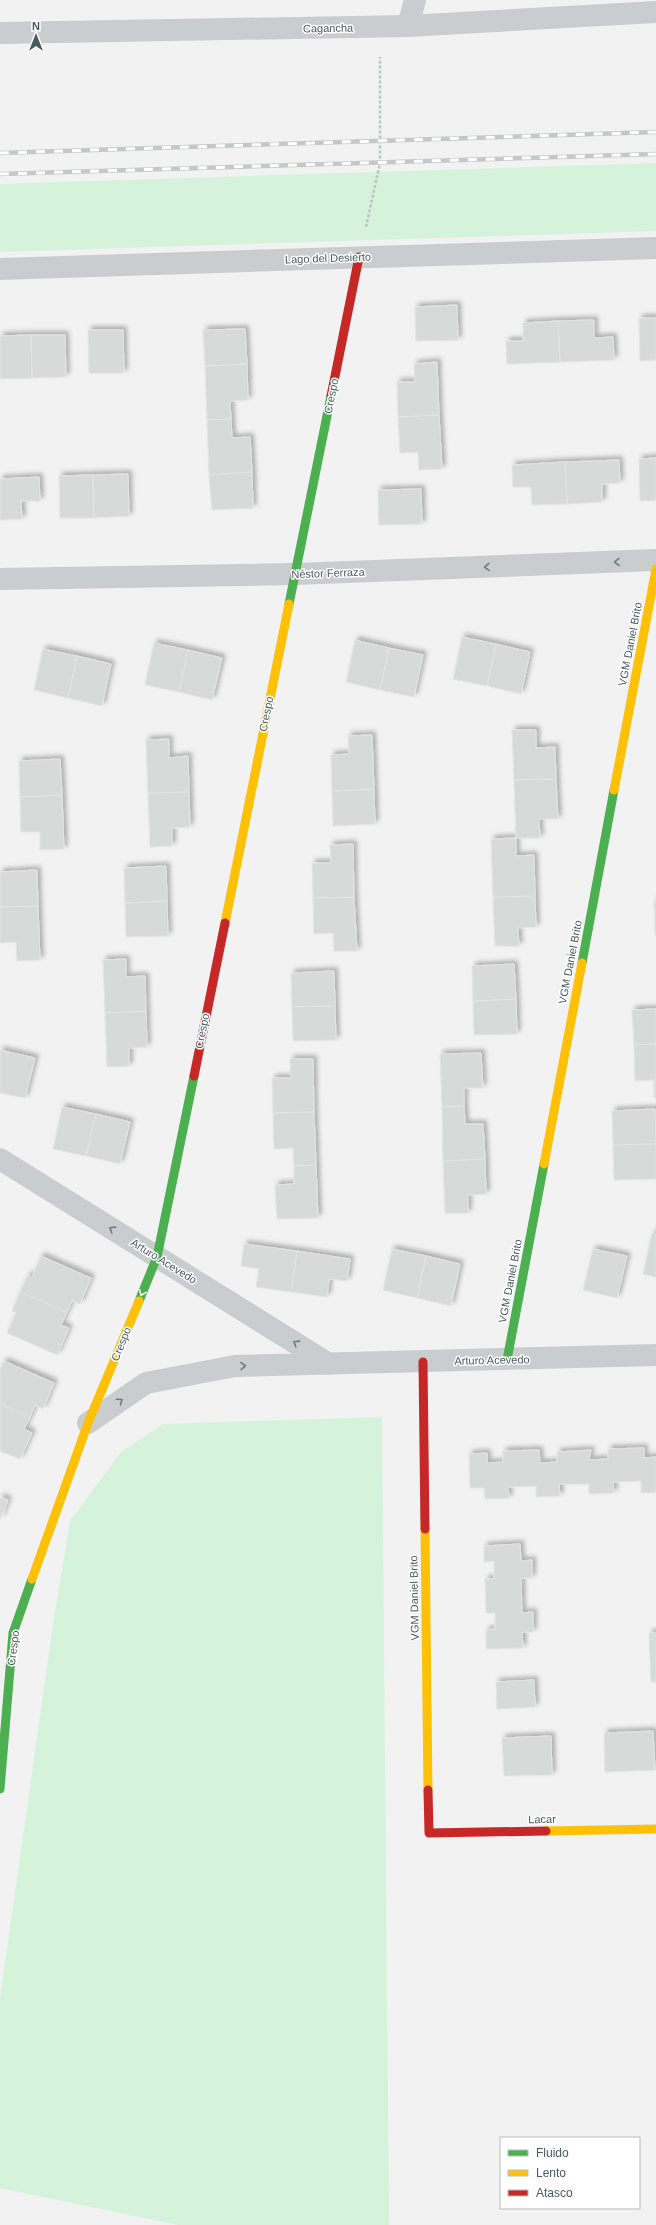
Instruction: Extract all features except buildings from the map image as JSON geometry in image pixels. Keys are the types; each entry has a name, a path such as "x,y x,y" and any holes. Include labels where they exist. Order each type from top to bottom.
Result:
{"street":[{"path":"408,26 414,0"},
{"name":"Cagancha","path":"0,33 380,27 656,12"},
{"name":"Lago del Desierto","path":"0,269 656,248"},
{"name":"Crespo","path":"0,1789 7,1630 88,1423 157,1257 359,257"},
{"name":"Néstor Ferraza","path":"0,579 295,574 656,560"},
{"name":"VGM Daniel Brito","path":"507,1360 656,569"},
{"name":"Arturo Acevedo","path":"0,1159 329,1364"},
{"name":"Arturo Acevedo","path":"88,1423 146,1383 235,1366 656,1355"},
{"name":"VGM Daniel Brito","path":"423,1362 429,1833"},
{"name":"Lacar","path":"429,1833 656,1829"}],"path":[{"path":"359,257 380,163 380,27"}],"green space":[{"path":"656,163 656,231 0,252 0,184"},
{"path":"382,1417 389,2225 178,2225 0,2188 0,1998 54,1618 70,1521 121,1452 163,1424"}],"railway":[{"path":"0,153 656,132"},
{"path":"0,174 656,154"}],"traffic: fast":[{"path":"289,604 331,396"},
{"path":"582,963 614,790"},
{"path":"139,1301 157,1257 194,1076"},
{"path":"507,1360 544,1164"},
{"path":"0,1789 13,1633 32,1579"}],"traffic: slow":[{"path":"614,790 656,569"},
{"path":"225,923 289,604"},
{"path":"544,1164 582,963"},
{"path":"32,1579 88,1423 139,1301"},
{"path":"425,1529 428,1790"},
{"path":"546,1831 656,1829"}],"traffic: jam":[{"path":"331,396 359,257"},
{"path":"194,1076 225,923"},
{"path":"423,1362 425,1529"},
{"path":"428,1790 429,1833 546,1831"}]}
